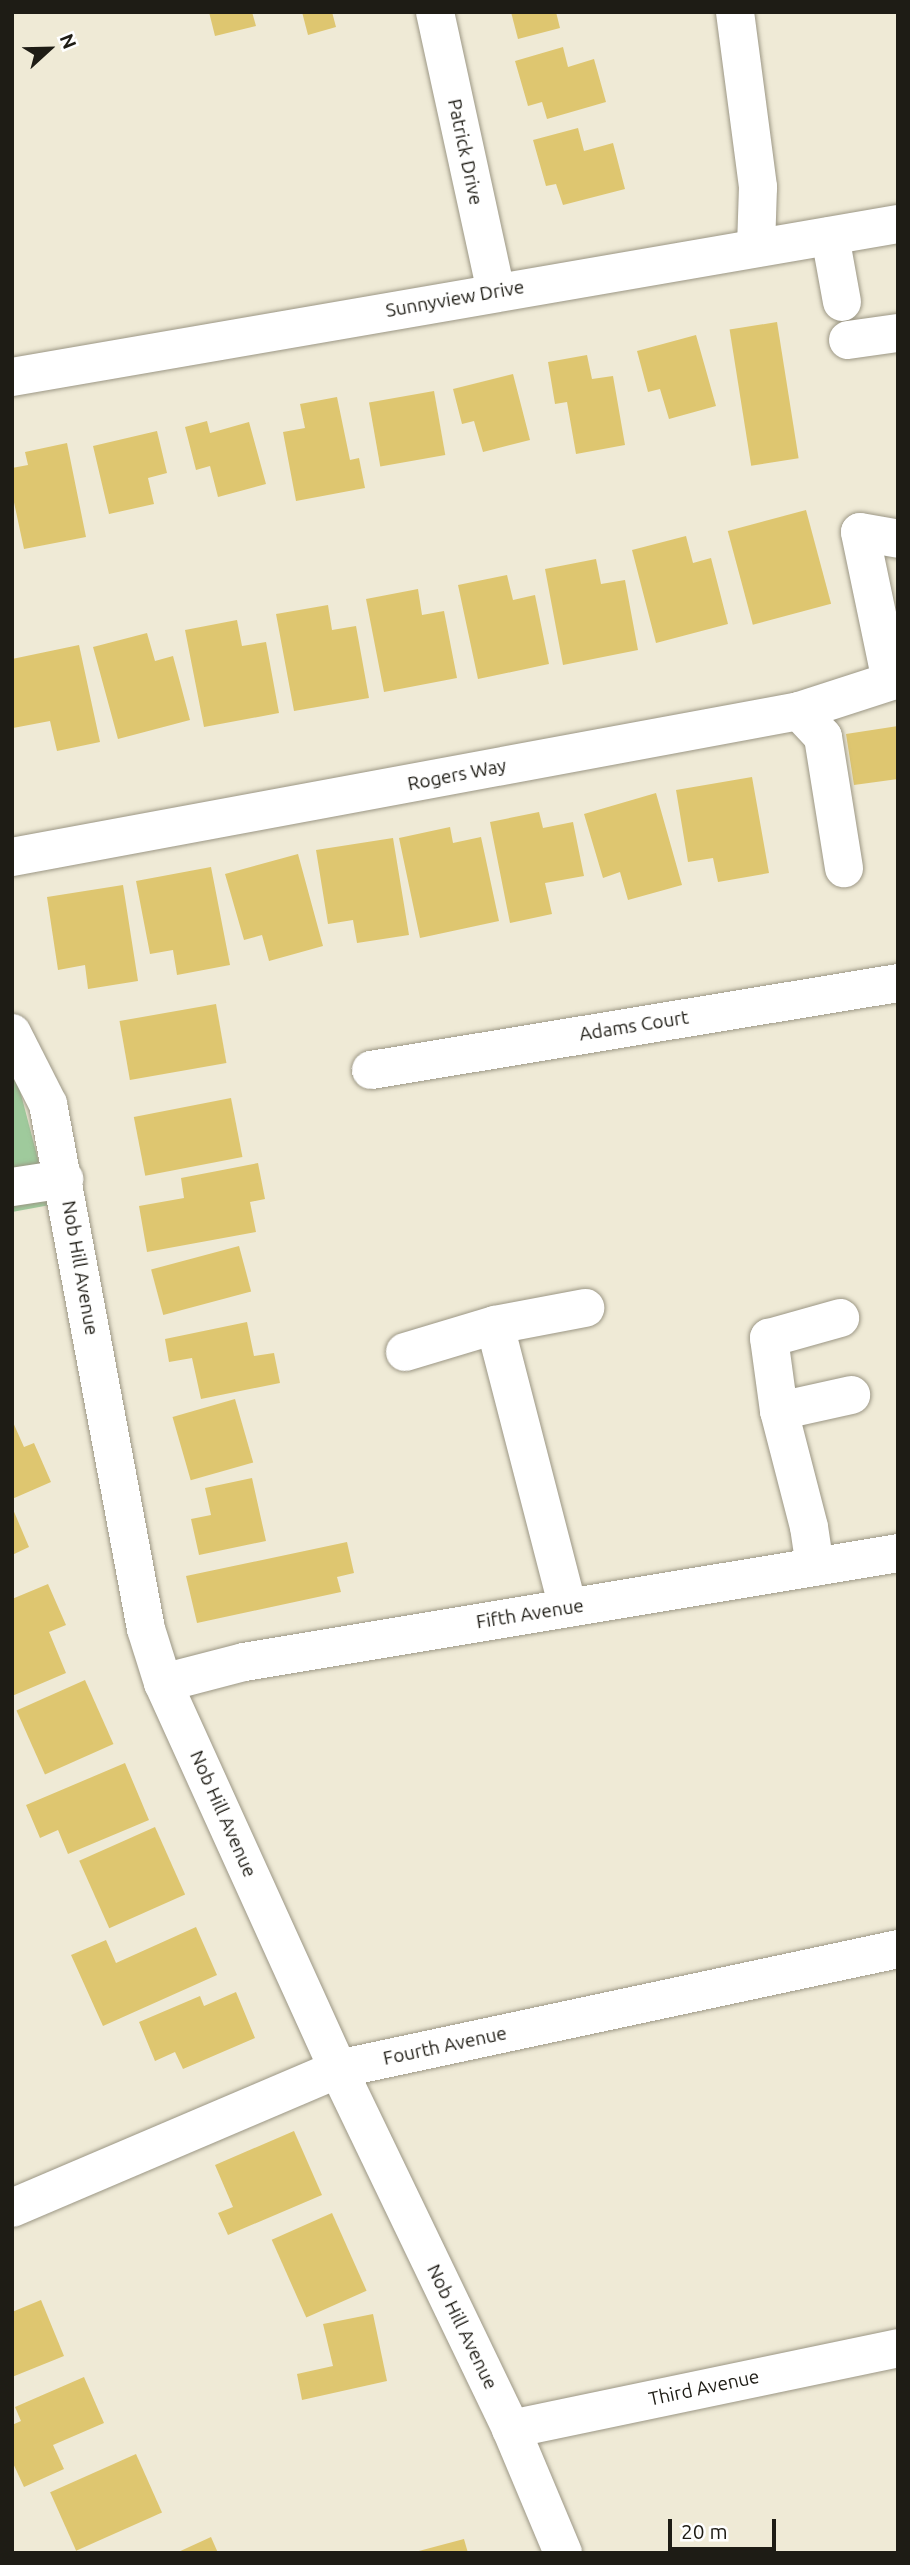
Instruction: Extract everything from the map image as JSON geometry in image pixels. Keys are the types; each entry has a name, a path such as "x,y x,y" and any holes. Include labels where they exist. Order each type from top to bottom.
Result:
{"street":[{"name":"Patrick Drive","path":"435,12 496,292"},
{"path":"735,12 758,187 756,248"},
{"name":"Sunnyview Drive","path":"12,377 898,224"},
{"path":"830,236 842,302"},
{"path":"848,340 898,333"},
{"path":"894,680 860,532 898,539"},
{"name":"Rogers Way","path":"12,858 799,711 894,680"},
{"path":"799,711 823,737 844,868"},
{"name":"Adams Court","path":"371,1070 898,983"},
{"name":"Nob Hill Avenue","path":"12,1033 48,1104 146,1629 163,1682 338,2069 511,2429 563,2553"},
{"path":"12,1187 64,1179"},
{"path":"405,1353 495,1325 585,1308"},
{"path":"815,1567 779,1411 769,1338 839,1318"},
{"path":"495,1325 568,1608"},
{"path":"779,1411 851,1395"},
{"name":"Fifth Avenue","path":"163,1682 244,1662 898,1553"},
{"name":"Fourth Avenue","path":"12,2208 338,2069 898,1949"},
{"name":"Third Avenue","path":"511,2429 898,2348"}],"green space":[{"path":"12,1060 50,1205 12,1212"}],"building":[{"path":"209,12 252,12 256,26 215,36"},
{"path":"302,12 332,12 336,27 308,35"},
{"path":"511,12 556,12 560,28 518,39"},
{"path":"563,47 568,67 594,59 606,102 547,119 542,102 528,106 515,61"},
{"path":"578,128 584,151 613,143 625,189 563,205 556,184 546,186 533,140"},
{"path":"777,322 799,458 751,466 730,330"},
{"path":"696,335 716,406 669,419 660,389 648,392 637,351"},
{"path":"587,355 592,379 613,376 625,445 576,454 567,402 555,404 548,362"},
{"path":"513,374 530,440 483,452 474,421 462,424 453,389"},
{"path":"434,391 445,455 380,466 369,402"},
{"path":"337,397 350,460 359,458 365,488 296,501 283,432 305,428 300,404"},
{"path":"207,421 210,433 249,422 266,484 218,497 210,466 196,470 185,427"},
{"path":"157,431 167,473 148,478 154,504 109,514 93,446"},
{"path":"67,443 86,537 24,549 12,493 12,468 28,465 25,452"},
{"path":"806,510 831,604 753,625 728,531"},
{"path":"686,536 693,563 711,558 728,624 656,643 632,550"},
{"path":"596,559 601,584 625,580 638,650 563,665 545,569"},
{"path":"507,575 513,600 535,595 549,664 478,679 458,585"},
{"path":"418,589 422,615 444,611 457,678 384,692 366,599"},
{"path":"328,605 332,630 356,626 369,698 294,711 276,614"},
{"path":"237,620 242,646 266,642 279,713 204,727 185,630"},
{"path":"147,633 155,661 173,656 190,720 118,739 93,647"},
{"path":"79,645 100,742 57,751 50,721 13,728 12,659"},
{"path":"898,726 898,779 854,785 846,734"},
{"path":"752,777 769,873 718,882 713,858 688,862 676,790"},
{"path":"656,793 682,885 628,900 620,872 603,878 584,814"},
{"path":"539,812 543,828 573,822 584,876 545,883 552,914 510,923 490,822"},
{"path":"450,827 453,843 481,837 499,921 420,938 399,838"},
{"path":"393,838 409,935 357,943 353,920 328,924 316,850"},
{"path":"298,854 323,946 269,961 262,935 244,940 225,874"},
{"path":"211,867 230,965 177,975 173,950 150,954 136,881"},
{"path":"123,885 138,981 88,989 85,965 58,970 47,897"},
{"path":"216,1004 226,1063 130,1080 119,1021"},
{"path":"231,1098 242,1157 145,1176 134,1117"},
{"path":"258,1163 265,1199 250,1202 256,1232 147,1252 139,1206 184,1198 181,1178"},
{"path":"239,1246 251,1291 163,1315 151,1270"},
{"path":"247,1322 254,1356 274,1353 280,1383 201,1399 192,1358 169,1362 165,1339"},
{"path":"235,1399 253,1462 191,1480 173,1417"},
{"path":"12,1420 24,1447 34,1443 51,1482 12,1499"},
{"path":"252,1478 266,1541 199,1555 191,1519 211,1515 205,1488"},
{"path":"12,1507 29,1547 12,1555"},
{"path":"347,1542 354,1573 337,1577 341,1592 197,1623 186,1576"},
{"path":"48,1584 66,1625 49,1632 66,1673 12,1696 12,1599"},
{"path":"85,1680 113,1744 45,1774 16,1711"},
{"path":"125,1763 149,1820 68,1854 58,1830 40,1838 26,1805"},
{"path":"155,1827 185,1895 109,1928 79,1861"},
{"path":"196,1927 217,1975 103,2026 71,1955 106,1940 116,1963"},
{"path":"236,1992 255,2038 183,2069 175,2052 155,2061 139,2022 200,1996 204,2006"},
{"path":"294,2131 322,2195 228,2235 218,2213 233,2207 215,2165"},
{"path":"332,2213 367,2291 306,2317 272,2240"},
{"path":"41,2300 64,2356 12,2377 12,2312"},
{"path":"373,2314 387,2381 302,2400 297,2374 333,2366 323,2324"},
{"path":"84,2377 104,2423 53,2445 64,2469 24,2487 12,2461 12,2425 21,2421 15,2407"},
{"path":"136,2454 162,2512 76,2551 50,2492"},
{"path":"211,2537 218,2553 176,2553"},
{"path":"464,2539 468,2553 415,2553 415,2552"}]}
